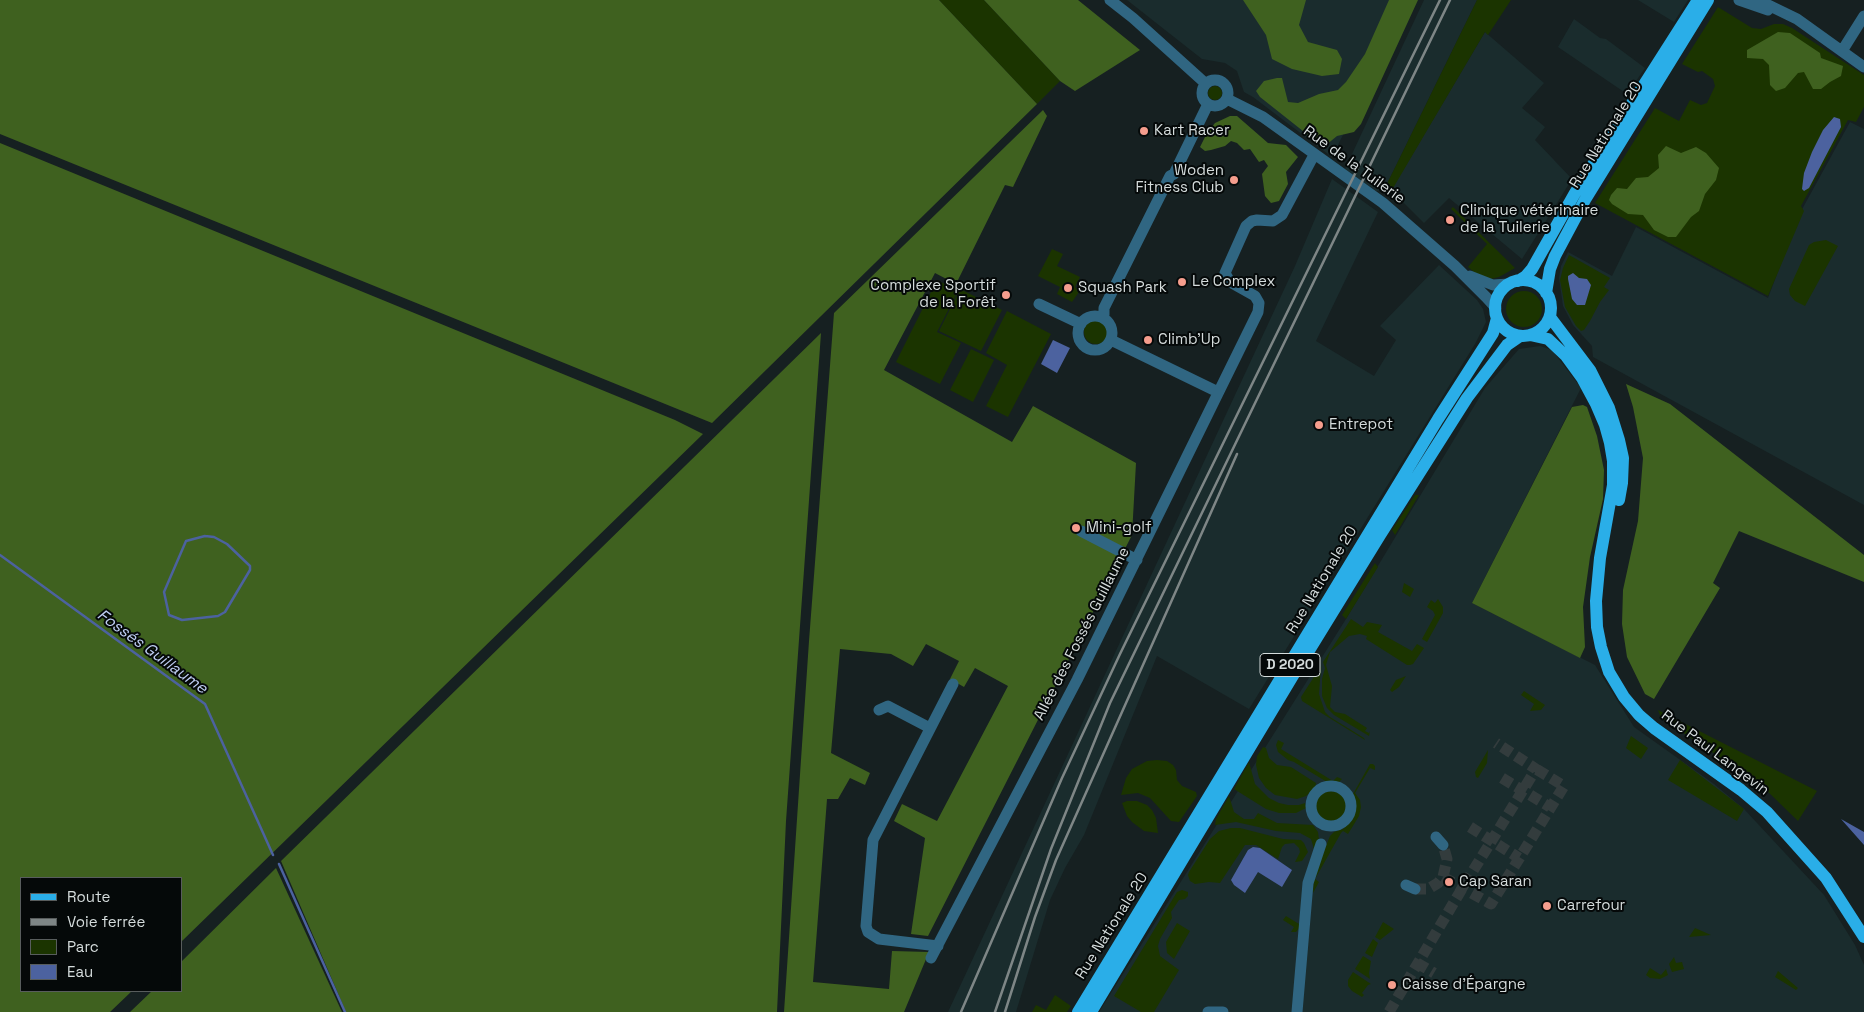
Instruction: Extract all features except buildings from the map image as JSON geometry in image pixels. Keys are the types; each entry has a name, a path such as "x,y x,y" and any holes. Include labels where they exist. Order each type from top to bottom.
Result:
{"main road":[{"name":"Rue Nationale 20","path":"1513,283 1526,276 1532,269 1576,193 1698,0"},
{"name":"Rue Nationale 20","path":"1546,292 1550,269 1555,256 1586,198 1708,0"},
{"path":"1513,283 1534,283 1546,292 1551,305 1550,317 1539,332 1525,336 1506,330 1496,313 1497,299 1502,291 1513,283"},
{"name":"Rue Nationale 20","path":"1078,1012 1440,415 1493,333 1496,313"},
{"name":"Rue Paul Langevin","path":"1550,317 1575,358 1596,404 1605,425 1613,461 1613,485 1600,558 1600,575 1596,602 1597,627 1609,672 1624,697 1639,715 1654,728 1741,790 1767,812 1826,878 1864,937"},
{"name":"Rue Nationale 20","path":"1091,1012 1323,627 1429,457 1497,356 1512,340 1525,336"},
{"name":"Rue Paul Langevin","path":"1525,336 1552,341 1575,358"}],"street":[{"path":"1110,0 1133,18 1205,83"},
{"path":"1739,0 1784,14"},
{"path":"1749,0 1797,19 1864,67"},
{"path":"1758,0 1784,14"},
{"path":"1842,51 1864,16"},
{"path":"1212,80 1222,81 1228,87 1225,102 1217,106 1208,104 1202,94 1205,83 1212,80"},
{"name":"Rue de la Tuilerie","path":"1227,99 1262,117 1383,203 1455,266 1486,297 1496,313"},
{"path":"1104,316 1112,331 1111,340 1102,349 1096,350 1086,347 1080,339 1079,329 1081,324 1090,317 1104,316 1110,310 1175,178 1174,174 1208,104"},
{"name":"Allée des Fossés Guillaume","path":"931,958 1077,680 1259,307 1255,296 1228,280 1226,269 1248,223 1257,220 1273,221 1282,215 1317,157"},
{"name":"Rue de la Tuilerie","path":"1455,266 1485,284 1501,286 1513,283"},
{"path":"1039,304 1081,324"},
{"path":"1111,340 1218,392"},
{"path":"1081,530 1137,560"},
{"path":"938,946 879,939 873,937 868,932 866,926 873,840 953,684"},
{"path":"879,710 888,706 930,728"},
{"path":"1297,1012 1308,883 1322,844"},
{"path":"1208,1012 1224,1012"}],"shaded area":[{"path":"1127,0 1410,0 1332,157 1244,92 1237,71 1225,63 1202,59"},
{"path":"1424,0 1477,0 1384,190 1376,191 1345,169"},
{"path":"1638,0 1688,0 1674,22"},
{"path":"1574,19 1600,38 1606,39 1645,68 1627,94 1558,47"},
{"path":"1485,32 1544,83 1522,108 1545,127 1535,140 1572,179 1522,259 1449,198 1424,223 1391,190"},
{"path":"1850,122 1864,129 1864,505 1593,357 1592,346 1573,325 1563,306 1559,278 1561,266 1568,252 1612,276 1636,227 1768,298 1800,213"},
{"path":"1332,179 1378,212 1316,341 1374,376 1396,340 1380,326 1439,265 1477,300 1483,309 1486,322 1475,344 1249,709 1157,656 1084,835 1065,868 1050,900 1016,1012 948,1012 1295,266"},
{"path":"1540,346 1552,350 1581,388 1472,603 1595,665 1634,727 1714,784 1744,809 1824,895 1855,945 1864,965 1864,1012 1099,1012 1346,619 1485,388 1519,349"}],"green space":[{"path":"0,0 939,0 1037,104 712,423 0,134"},
{"path":"939,0 984,0 1060,81 1037,104"},
{"path":"984,0 1078,0 1140,50 1075,91 1060,81"},
{"path":"1243,0 1306,0 1299,25 1308,42 1337,50 1342,59 1339,74 1322,76 1292,69 1272,59 1266,35"},
{"path":"1389,0 1418,0 1361,124 1354,132 1337,136 1326,145 1313,139 1260,97 1256,91 1264,81 1277,78 1282,78 1288,102 1298,103 1319,94 1338,90 1346,82 1365,54"},
{"path":"1477,0 1511,0 1488,35 1485,32 1389,195 1384,190"},
{"path":"1718,7 1752,28 1761,29 1774,24 1783,24 1792,28 1864,75 1864,107 1856,122 1848,120 1801,206 1804,211 1768,296 1595,203 1655,108 1679,121 1690,100 1701,105 1707,103 1715,86 1713,79 1702,71 1698,72 1682,64"},
{"path":"1778,32 1790,33 1820,53 1821,58 1843,66 1841,76 1821,89 1813,89 1804,72 1798,73 1785,88 1776,91 1770,85 1769,65 1763,59 1747,58 1747,50"},
{"path":"1215,86 1220,88 1222,93 1220,98 1215,100 1210,98 1208,93 1210,88"},
{"path":"1043,110 1047,116 1013,187 1005,185 956,284 935,273 884,370 1012,442 1033,406 1136,463 1132,535 928,936 911,934 925,838 894,821 902,804 937,821 1008,686 975,668 964,687 950,679 959,661 926,644 913,666 891,654 840,649 831,753 870,773 865,785 850,778 838,799 827,799 813,982 889,989 892,951 929,952 904,1012 784,1012 809,641 834,313"},
{"path":"1230,116 1237,116 1268,143 1286,145 1298,157 1286,172 1288,184 1279,201 1271,203 1265,196 1262,174 1268,166 1264,160 1259,162 1250,149 1244,150 1237,143 1231,141 1225,146 1211,150 1205,151 1200,147 1215,123"},
{"path":"0,143 675,420 703,434 182,941 182,877 20,877 20,992 131,992 110,1012 0,1012"},
{"path":"1666,146 1681,153 1696,147 1706,153 1719,168 1716,180 1705,194 1699,211 1691,217 1676,237 1668,237 1654,230 1643,215 1628,214 1609,200 1617,188 1627,189 1636,178 1648,177 1659,168 1658,155"},
{"path":"1453,207 1515,268 1499,277 1491,279 1475,273 1468,267 1487,244 1451,209"},
{"path":"1826,240 1838,246 1805,306 1795,301 1790,295 1789,289 1809,245"},
{"path":"1052,249 1063,254 1057,266 1080,277 1075,287 1079,292 1072,302 1057,294 1060,287 1038,276"},
{"path":"1569,255 1610,278 1604,287 1609,290 1584,330 1581,331 1565,307 1560,280"},
{"path":"937,280 958,291 937,332 961,343 940,384 896,362"},
{"path":"960,289 1002,310 981,351 939,331"},
{"path":"1524,291 1536,297 1542,309 1536,321 1524,327 1512,321 1506,309 1512,297"},
{"path":"1007,311 1051,334 1008,417 986,406 1007,365 986,353"},
{"path":"1096,320 1101,321 1107,327 1107,337 1101,343 1096,344 1091,343 1085,337 1084,332 1085,327 1091,321"},
{"path":"821,333 786,821 777,1012 346,1012 281,861"},
{"path":"971,349 994,360 973,402 950,390"},
{"path":"1626,384 1670,404 1864,555 1864,582 1739,531 1713,583 1720,588 1654,699 1645,694 1627,657 1622,624 1623,590 1638,521 1643,458 1633,407"},
{"path":"1583,405 1587,407 1597,436 1604,470 1603,499 1590,557 1583,607 1585,647 1580,658 1472,603 1572,407"},
{"path":"1415,495 1419,495 1395,535 1392,530"},
{"path":"1375,563 1378,567 1346,619 1342,615"},
{"path":"1404,583 1414,589 1410,597 1402,592"},
{"path":"1438,599 1443,607 1443,613 1427,642 1422,639 1435,615 1427,607 1431,600 1435,603"},
{"path":"1351,619 1363,627 1367,622 1382,625 1378,632 1412,651 1417,644 1424,648 1413,664 1407,665 1366,639 1367,636 1360,634 1349,636 1330,652 1326,665 1332,686 1330,707 1335,712 1345,714 1367,728 1365,731 1369,733 1370,731 1369,736 1334,715 1327,708 1322,696 1322,679 1325,668 1323,662"},
{"path":"1321,666 1319,694 1325,712 1365,740 1302,701 1301,697"},
{"path":"1406,676 1399,687 1392,692 1390,690 1396,680"},
{"path":"1524,691 1545,705 1541,710 1530,711 1534,704 1521,695"},
{"path":"1658,710 1817,791 1798,821 1763,787 1661,718"},
{"path":"1631,736 1648,748 1641,759 1626,748"},
{"path":"1278,740 1284,743 1281,749 1333,781 1337,777 1342,779 1338,783 1327,782 1288,760 1278,752 1276,745"},
{"path":"1263,747 1266,748 1269,758 1277,765 1291,767 1316,783 1315,788 1306,796 1297,799 1275,795 1266,788 1259,778 1256,765 1257,756"},
{"path":"1488,750 1487,763 1478,778 1475,772"},
{"path":"1680,760 1744,809 1737,821 1668,780"},
{"path":"1147,761 1167,761 1173,765 1176,770 1177,780 1182,786 1196,792 1197,796 1179,822 1171,821 1150,798 1138,793 1121,795 1126,778 1132,769"},
{"path":"1249,762 1255,784 1269,798 1288,805 1305,803 1306,808 1296,813 1279,813 1266,809 1234,789"},
{"path":"1370,764 1375,766 1375,770 1370,768 1355,793 1360,800 1359,816 1348,834 1343,831 1341,833 1315,879 1319,882 1313,893 1314,876 1330,836 1334,832 1343,829 1352,820 1356,810 1353,794"},
{"path":"1331,791 1342,796 1347,807 1342,818 1331,823 1320,818 1315,807 1320,796"},
{"path":"1229,796 1234,812 1244,819 1254,819 1258,813 1277,823 1313,825 1318,832 1319,840 1314,849 1311,839 1300,833 1276,831 1236,822 1215,825 1216,819"},
{"path":"1137,801 1147,805 1152,810 1156,818 1158,833 1144,831 1132,822 1127,816 1122,803"},
{"path":"1240,828 1283,839 1301,840 1308,852 1302,861 1295,862 1300,852 1294,843 1285,844 1282,847 1278,859 1256,845 1245,845 1220,883 1195,884 1190,881 1189,872 1210,839 1219,831"},
{"path":"276,868 342,1012 130,1012 151,992 182,992 182,961"},
{"path":"1182,890 1188,892 1188,896 1185,899 1179,900 1171,912 1172,918 1158,946 1160,956 1179,970 1154,1012 1141,1012 1114,996 1177,892"},
{"path":"1286,916 1299,924 1300,927 1296,932 1291,932 1294,927 1283,920"},
{"path":"1383,922 1394,929 1380,940 1375,937"},
{"path":"1177,923 1190,931 1174,959 1167,953 1166,942"},
{"path":"1695,928 1711,935 1689,937"},
{"path":"1373,939 1378,943 1372,957 1365,953"},
{"path":"1363,956 1371,961 1370,979 1355,969"},
{"path":"1674,957 1676,963 1682,962 1684,969 1672,972 1669,964"},
{"path":"1650,968 1661,975 1666,969 1668,975 1660,979 1650,978 1646,975"},
{"path":"1778,971 1798,988 1796,990 1775,977"},
{"path":"1353,972 1371,984 1362,993 1364,995 1362,997 1348,986 1348,980"},
{"path":"1055,995 1071,1006 1067,1012 1032,1012 1036,1005 1046,1010"}],"water":[{"path":"1834,117 1840,119 1841,127 1809,188 1804,191 1802,189 1804,173 1812,152 1823,130"},
{"path":"1573,273 1579,278 1587,279 1591,285 1585,305 1577,305 1572,299 1568,276"},
{"path":"1053,340 1070,348 1057,373 1041,364"},
{"path":"1841,819 1864,832 1864,845"},
{"path":"1253,847 1260,848 1292,870 1282,887 1258,872 1245,893 1234,885 1231,880 1248,850"}],"waterway":[{"path":"205,536 214,537 227,544 250,566 250,570 225,612 218,616 182,620 169,615 164,592 186,541 205,536"},
{"name":"Fossés Guillaume","path":"0,555 205,704 273,855"},
{"name":"Fossés Guillaume","path":"279,864 345,1012"}],"tunnel":[{"path":"1389,1012 1536,769 1496,743"},
{"path":"1443,877 1491,904 1564,786 1536,769"},
{"path":"1502,778 1550,807"},
{"path":"1470,827 1519,858"},
{"path":"1415,889 1428,889 1438,883 1443,877 1447,859 1443,845"},
{"path":"1417,963 1434,973"}],"railway":[{"path":"961,1012 1062,778 1120,654 1440,0"},
{"path":"995,1012 1051,849 1110,703 1450,0"},
{"path":"1005,1012 1035,917 1056,860 1237,454"}],"place":[{"name":"Kart Racer","path":"1144,131"},
{"name":"Woden Fitness Club","path":"1234,180"},
{"name":"Clinique vétérinaire de la Tuilerie","path":"1450,220"},
{"name":"Le Complex","path":"1182,282"},
{"name":"Squash Park","path":"1068,288"},
{"name":"Complexe Sportif de la Forêt","path":"1006,295"},
{"name":"Climb'Up","path":"1148,340"},
{"name":"Entrepot","path":"1319,425"},
{"name":"Mini-golf","path":"1076,528"},
{"name":"Cap Saran","path":"1449,882"},
{"name":"Carrefour","path":"1547,906"},
{"name":"Caisse d'Épargne","path":"1392,985"}]}
